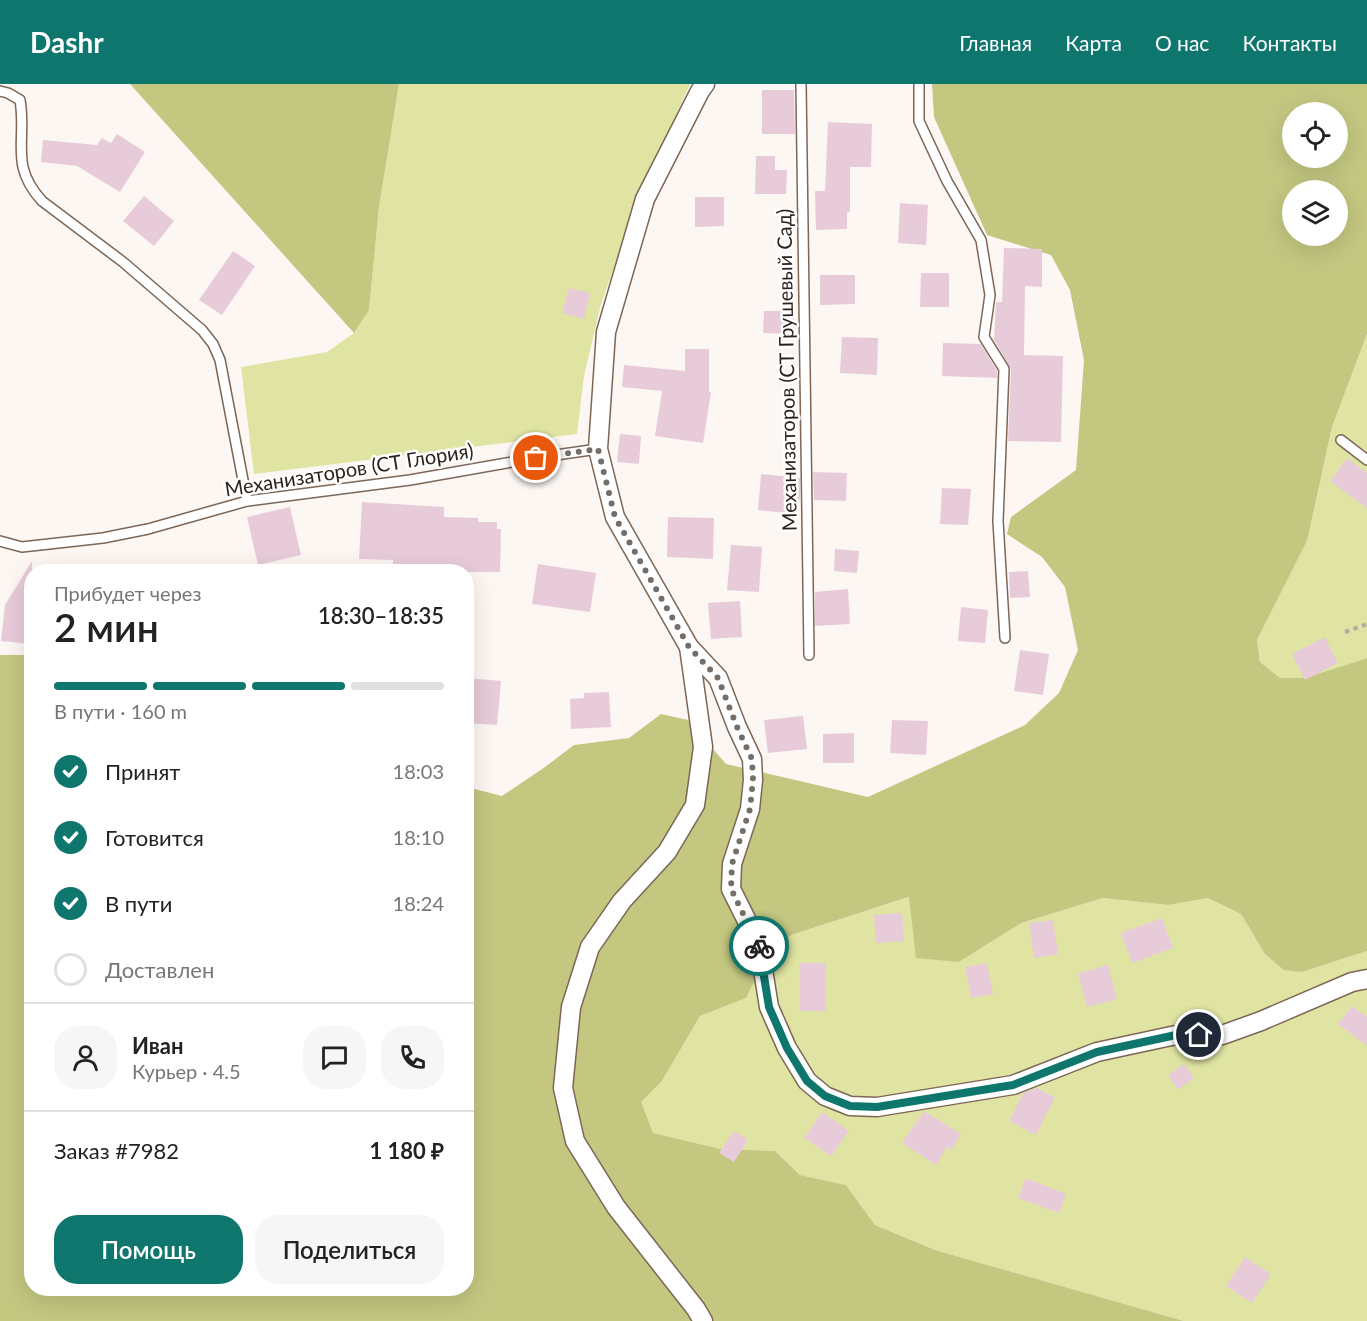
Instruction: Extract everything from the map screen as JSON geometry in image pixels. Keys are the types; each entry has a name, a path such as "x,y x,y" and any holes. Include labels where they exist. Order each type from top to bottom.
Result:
{"street":[{"path":"705,84 645,199 606,332 598,449 615,517 689,647 718,678 752,759 753,780 750,809 732,864 731,889 759,945 769,1007 787,1048 807,1081 825,1096 850,1106 877,1107 1013,1085 1097,1052 1176,1035 1222,1035 1352,982 1367,979"},
{"path":"689,647 703,747 695,805 667,852 622,901 590,947 571,1007 563,1088 575,1141 616,1207 704,1321"}],"lane":[{"name":"Механизаторов (СТ Грушевый Сад)","path":"801,84 809,655"},
{"path":"919,84 919,122 947,181 981,240 990,295 984,337 1004,369 998,521 1005,638"},
{"path":"0,92 9,93 20,100 22,165 26,180 33,191 42,201 123,262 202,330 213,344 220,360 247,501"},
{"path":"1341,440 1367,460"},
{"name":"Механизаторов (СТ Глория)","path":"0,541 22,547 103,538 148,529 247,501 410,480 598,449"}],"path":[{"path":"1346,632 1367,624"}],"green space":[{"path":"130,84 399,84 379,207 369,310 354,333"},
{"path":"399,84 690,84 639,199 601,304 584,376 577,434 254,474 241,367 327,352 354,333 369,310 379,207"},
{"path":"932,84 1367,84 1367,334 1332,427 1307,541 1257,640 1260,662 1280,678 1305,678 1367,658 1367,951 1302,972 1284,970 1265,954 1241,914 1208,898 1168,905 1103,898 1021,923 959,962 916,958 909,897 791,935 765,961 746,998 700,1016 662,1081 641,1102 653,1133 721,1149 775,1151 800,1175 846,1185 875,1225 935,1250 1184,1321 0,1321 0,655 24,655 24,1296 474,1296 474,789 502,796 574,745 629,738 661,714 688,720 726,764 868,797 1025,725 1059,693 1078,650 1065,587 1042,557 1007,534 1011,517 1076,470 1084,360 1070,290 1051,255 987,235 934,117"},
{"path":"1367,334 1367,658 1305,678 1280,678 1260,662 1257,640 1307,541 1332,427"},
{"path":"910,897 959,962 1021,923 1103,898 1168,905 1208,898 1241,914 1265,954 1302,972 1367,951 1367,1321 1184,1321 935,1250 875,1225 846,1185 800,1175 775,1151 721,1149 653,1133 640,1102 662,1081 700,1016 746,998 765,961 791,935"}],"building":[{"path":"762,90 794,90 795,134 762,134"},
{"path":"828,122 872,124 871,167 850,167 850,212 847,212 847,229 816,230 815,191 825,191"},
{"path":"117,134 145,152 120,192 77,166 41,162 43,140 97,145 102,138 111,143"},
{"path":"756,156 775,156 775,170 787,170 786,194 755,194"},
{"path":"144,196 174,221 154,246 123,221"},
{"path":"695,197 724,197 724,226 695,227"},
{"path":"900,203 928,205 926,245 898,243"},
{"path":"1004,248 1042,249 1042,287 1025,286 1024,355 1063,356 1061,442 1008,441 1011,369 994,340 996,302 1002,302"},
{"path":"233,251 255,266 222,315 199,300"},
{"path":"921,273 949,273 949,307 920,307"},
{"path":"820,275 855,275 855,304 820,305"},
{"path":"569,288 590,293 584,319 562,313"},
{"path":"764,311 794,311 793,334 763,333"},
{"path":"842,337 878,338 877,375 840,373"},
{"path":"943,343 981,344 997,371 997,378 942,376"},
{"path":"685,349 709,349 709,392 711,392 703,443 655,436 662,391 622,387 624,365 685,371"},
{"path":"620,434 641,436 639,464 617,462"},
{"path":"1347,458 1367,473 1367,508 1330,481"},
{"path":"813,472 847,473 846,501 814,500"},
{"path":"761,474 800,478 800,500 788,499 786,513 758,510"},
{"path":"942,488 971,489 968,525 940,524"},
{"path":"362,502 444,507 444,517 478,518 478,522 497,522 497,529 501,529 500,572 474,572 474,564 393,564 393,560 359,559"},
{"path":"290,507 301,555 258,564 247,517"},
{"path":"668,517 714,518 713,559 667,557"},
{"path":"731,545 762,547 759,592 727,590"},
{"path":"835,549 859,551 857,573 834,571"},
{"path":"538,564 596,573 590,612 532,604"},
{"path":"1028,571 1030,597 1010,598 1009,572"},
{"path":"24,574 24,643 1,641 5,605"},
{"path":"848,589 850,624 815,626 815,592"},
{"path":"740,601 742,637 711,639 708,603"},
{"path":"961,607 988,610 985,643 958,641"},
{"path":"1325,637 1338,663 1305,680 1292,654"},
{"path":"1020,650 1049,654 1043,695 1014,691"},
{"path":"474,679 501,681 497,725 474,724"},
{"path":"609,692 611,727 571,729 570,699 584,698 584,693"},
{"path":"803,716 807,749 768,753 764,720"},
{"path":"892,720 928,721 926,755 890,753"},
{"path":"854,733 854,763 823,763 823,734"},
{"path":"902,913 904,941 876,943 874,915"},
{"path":"1162,918 1173,948 1132,963 1121,933"},
{"path":"1053,920 1058,954 1034,958 1029,923"},
{"path":"800,963 826,963 826,1011 800,1011"},
{"path":"987,963 993,994 971,998 965,967"},
{"path":"1108,965 1117,999 1087,1007 1078,973"},
{"path":"1352,1006 1367,1017 1367,1046 1338,1024"},
{"path":"1184,1064 1194,1078 1178,1090 1168,1075"},
{"path":"1037,1088 1055,1097 1036,1135 1009,1121 1023,1093"},
{"path":"924,1111 961,1134 951,1150 947,1147 936,1165 902,1143"},
{"path":"822,1112 849,1131 831,1156 804,1138"},
{"path":"734,1131 748,1140 734,1162 719,1153"},
{"path":"1026,1178 1066,1194 1059,1213 1018,1198"},
{"path":"1245,1257 1271,1274 1252,1303 1226,1286"}],"way so far":[{"path":"536,458 598,449 615,517 689,647 718,678 752,759 753,780 750,809 732,864 731,889 759,946"}],"route":[{"path":"759,946 769,1007 787,1048 807,1081 825,1096 850,1106 877,1107 1013,1085 1097,1052 1176,1035 1199,1035"}]}
